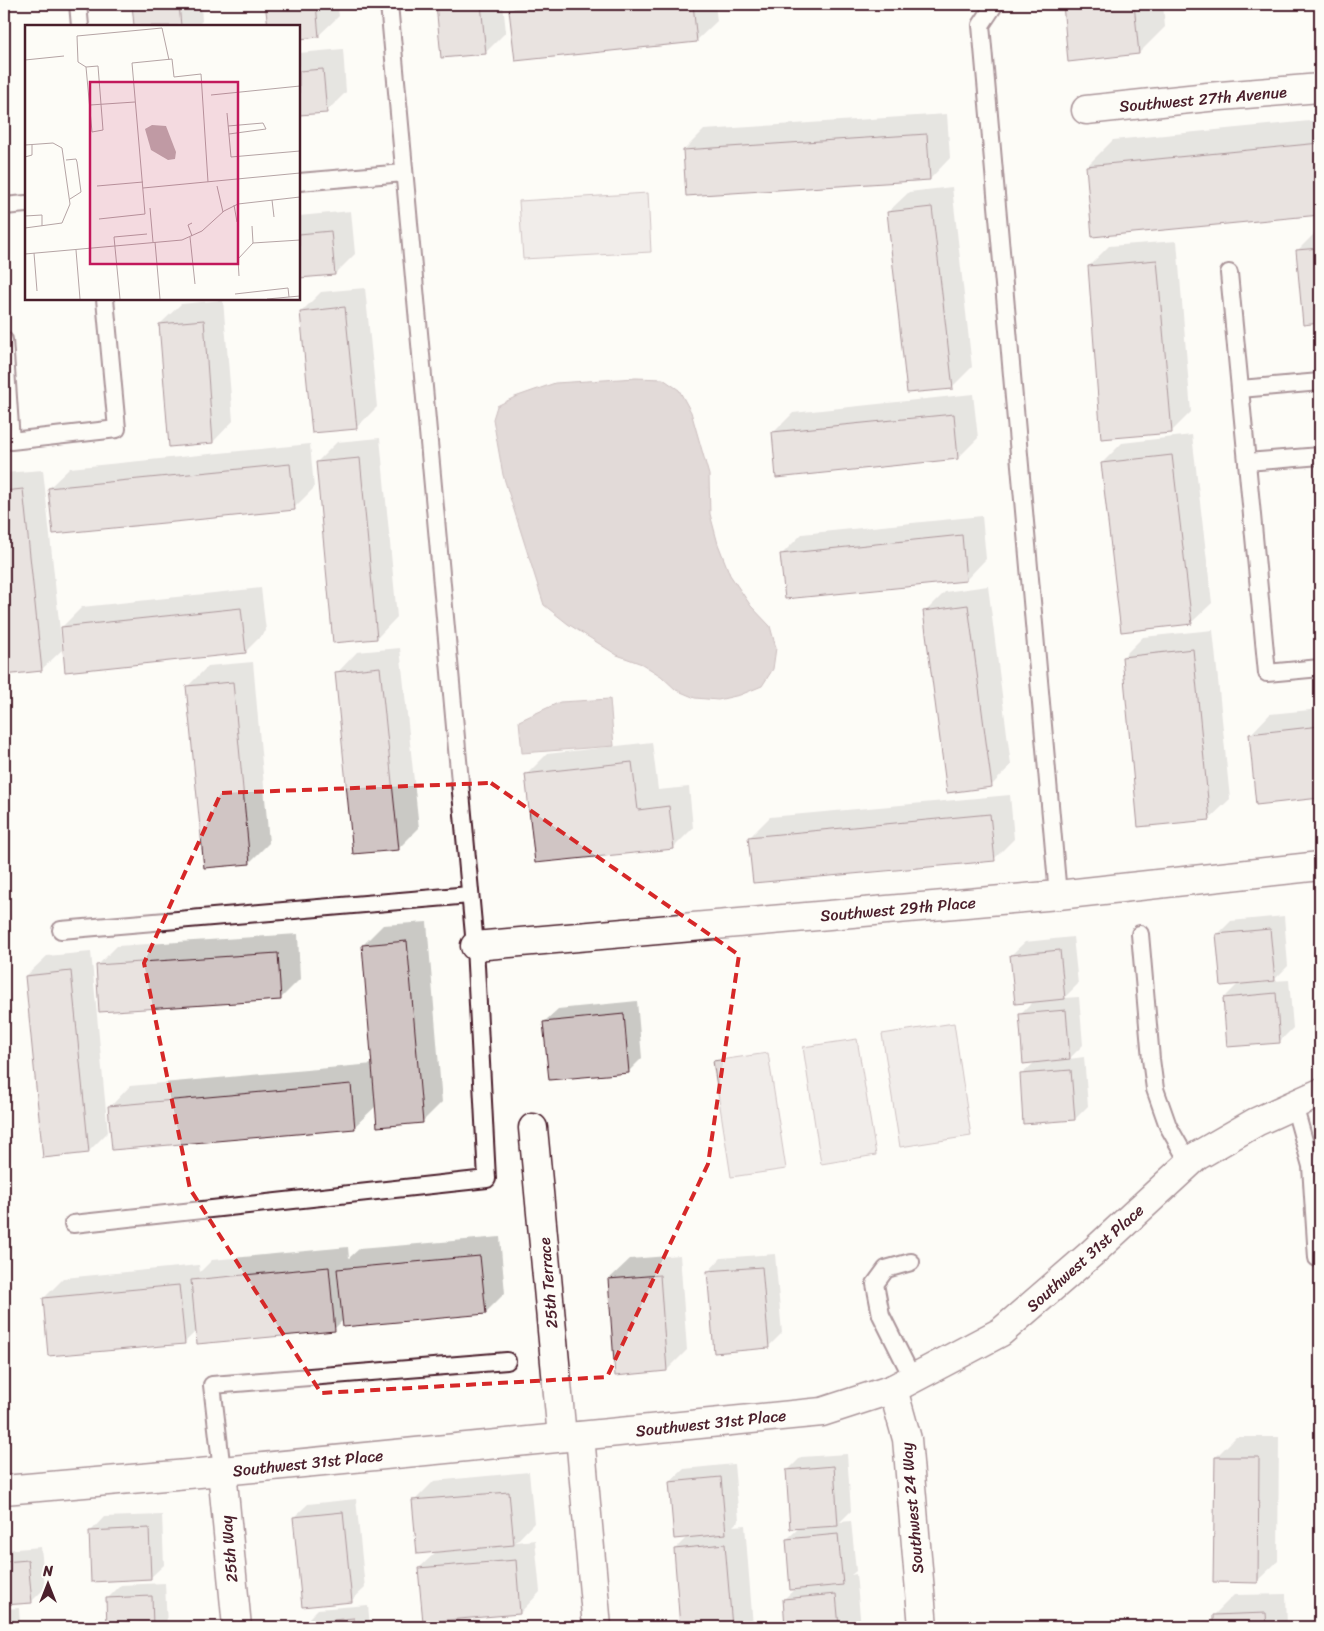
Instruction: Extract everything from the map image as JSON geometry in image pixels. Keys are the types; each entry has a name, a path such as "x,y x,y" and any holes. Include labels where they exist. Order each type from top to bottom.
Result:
{"street":[{"name":"Southwest 27th Avenue","path":"1086,110 1208,97 1320,88"},
{"name":"Southwest 29th Place","path":"474,946 1058,895 1320,866"},
{"name":"Southwest 31st Place","path":"4,1490 222,1471 822,1412 903,1384 1001,1332 1091,1254 1197,1156 1256,1122 1320,1093"},
{"name":"25th Terrace","path":"533,1128 571,1437 597,1627"},
{"name":"Southwest 24 Way","path":"903,1384 923,1627"},
{"name":"25th Way","path":"222,1471 237,1627"}],"lane":[{"path":"78,4 80,25"},
{"path":"74,1224 487,1180 470,895 389,4"},
{"path":"995,4 981,25 1058,895"},
{"path":"300,182 404,173"},
{"path":"4,206 25,204"},
{"path":"1229,273 1267,673 1320,668"},
{"path":"4,340 11,440 117,429 105,300"},
{"path":"1240,389 1320,382"},
{"path":"1247,462 1320,456"},
{"path":"60,930 470,895"},
{"path":"1140,934 1151,1060 1156,1089 1168,1126 1190,1163"},
{"path":"1294,1105 1311,1166 1317,1258"},
{"path":"903,1384 881,1315 875,1284 886,1269 911,1262"},
{"path":"222,1471 212,1385 507,1361"}],"highlighted area":[{"path":"491,783 739,955 708,1164 607,1377 321,1393 190,1189 144,963 221,793"}],"shaded area":[{"path":"648,193 651,252 523,259 519,201"},
{"path":"636,378 663,379 679,390 691,412 709,475 710,514 718,544 730,575 751,606 770,626 776,648 773,669 762,686 740,695 718,700 695,698 676,690 661,676 642,664 617,655 568,624 544,605 503,475 493,419 497,406 515,397 555,383"},
{"path":"610,699 614,746 522,753 519,721 560,702"},
{"path":"954,1023 971,1136 900,1147 882,1034"},
{"path":"857,1039 876,1155 821,1164 803,1047"},
{"path":"768,1053 786,1169 731,1177 713,1061"}],"building":[{"path":"132,4 179,4 181,25 134,25"},
{"path":"265,4 316,4 319,37 300,39 300,25 268,25"},
{"path":"436,4 481,4 486,54 441,58"},
{"path":"573,4 693,4 697,42 515,61 509,10"},
{"path":"1063,4 1134,4 1139,54 1068,62"},
{"path":"323,69 327,113 300,115 300,71"},
{"path":"927,134 930,180 686,196 683,150"},
{"path":"1320,143 1320,215 1092,237 1086,166"},
{"path":"932,207 953,389 907,393 887,212"},
{"path":"331,231 335,275 300,278 300,234"},
{"path":"1320,248 1320,323 1303,325 1296,250"},
{"path":"1157,260 1172,433 1101,439 1088,266"},
{"path":"345,307 357,429 312,433 300,312"},
{"path":"204,320 213,443 169,447 159,324"},
{"path":"954,414 958,459 776,478 772,432"},
{"path":"1172,455 1192,624 1121,632 1101,463"},
{"path":"360,458 377,639 333,643 316,462"},
{"path":"290,464 295,510 53,534 48,488"},
{"path":"23,489 42,671 4,675 4,491"},
{"path":"962,535 966,581 785,599 780,554"},
{"path":"968,605 992,787 947,793 923,611"},
{"path":"241,608 246,653 65,672 61,627"},
{"path":"1193,649 1210,820 1138,827 1122,657"},
{"path":"380,667 399,850 353,854 335,672"},
{"path":"233,682 250,864 204,868 186,686"},
{"path":"1320,726 1320,798 1256,805 1249,734"},
{"path":"632,762 638,810 669,806 674,849 535,863 525,774"},
{"path":"990,814 995,861 753,883 748,837"},
{"path":"1270,929 1275,981 1221,986 1216,934"},
{"path":"407,941 423,1123 377,1127 362,945"},
{"path":"1060,950 1065,999 1015,1004 1010,955"},
{"path":"278,953 281,1000 99,1012 96,965"},
{"path":"71,971 89,1153 43,1158 25,976"},
{"path":"1276,993 1280,1043 1227,1047 1223,998"},
{"path":"1066,1010 1070,1059 1023,1064 1019,1014"},
{"path":"624,1014 629,1073 549,1080 543,1022"},
{"path":"1071,1070 1075,1120 1023,1124 1020,1074"},
{"path":"351,1084 355,1129 112,1150 108,1106"},
{"path":"480,1256 486,1314 343,1327 337,1269"},
{"path":"329,1267 335,1331 197,1344 191,1280"},
{"path":"762,1267 769,1348 714,1353 707,1271"},
{"path":"660,1275 667,1371 615,1376 608,1279"},
{"path":"179,1285 185,1344 48,1356 43,1298"},
{"path":"1215,1457 1259,1457 1258,1583 1213,1582"},
{"path":"834,1466 838,1526 790,1529 786,1470"},
{"path":"721,1477 726,1534 674,1539 669,1482"},
{"path":"509,1492 514,1545 417,1554 412,1500"},
{"path":"343,1512 352,1602 302,1607 293,1517"},
{"path":"149,1528 151,1579 91,1582 89,1531"},
{"path":"838,1534 843,1585 790,1590 786,1539"},
{"path":"725,1544 732,1627 680,1627 674,1549"},
{"path":"28,1560 32,1603 4,1605 4,1562"},
{"path":"516,1560 520,1614 423,1622 418,1568"},
{"path":"836,1594 839,1627 785,1627 783,1599"},
{"path":"152,1596 153,1627 107,1627 106,1598"},
{"path":"1266,1613 1267,1627 1213,1627 1213,1615"},
{"path":"354,1618 355,1627 304,1627 303,1623"}]}
